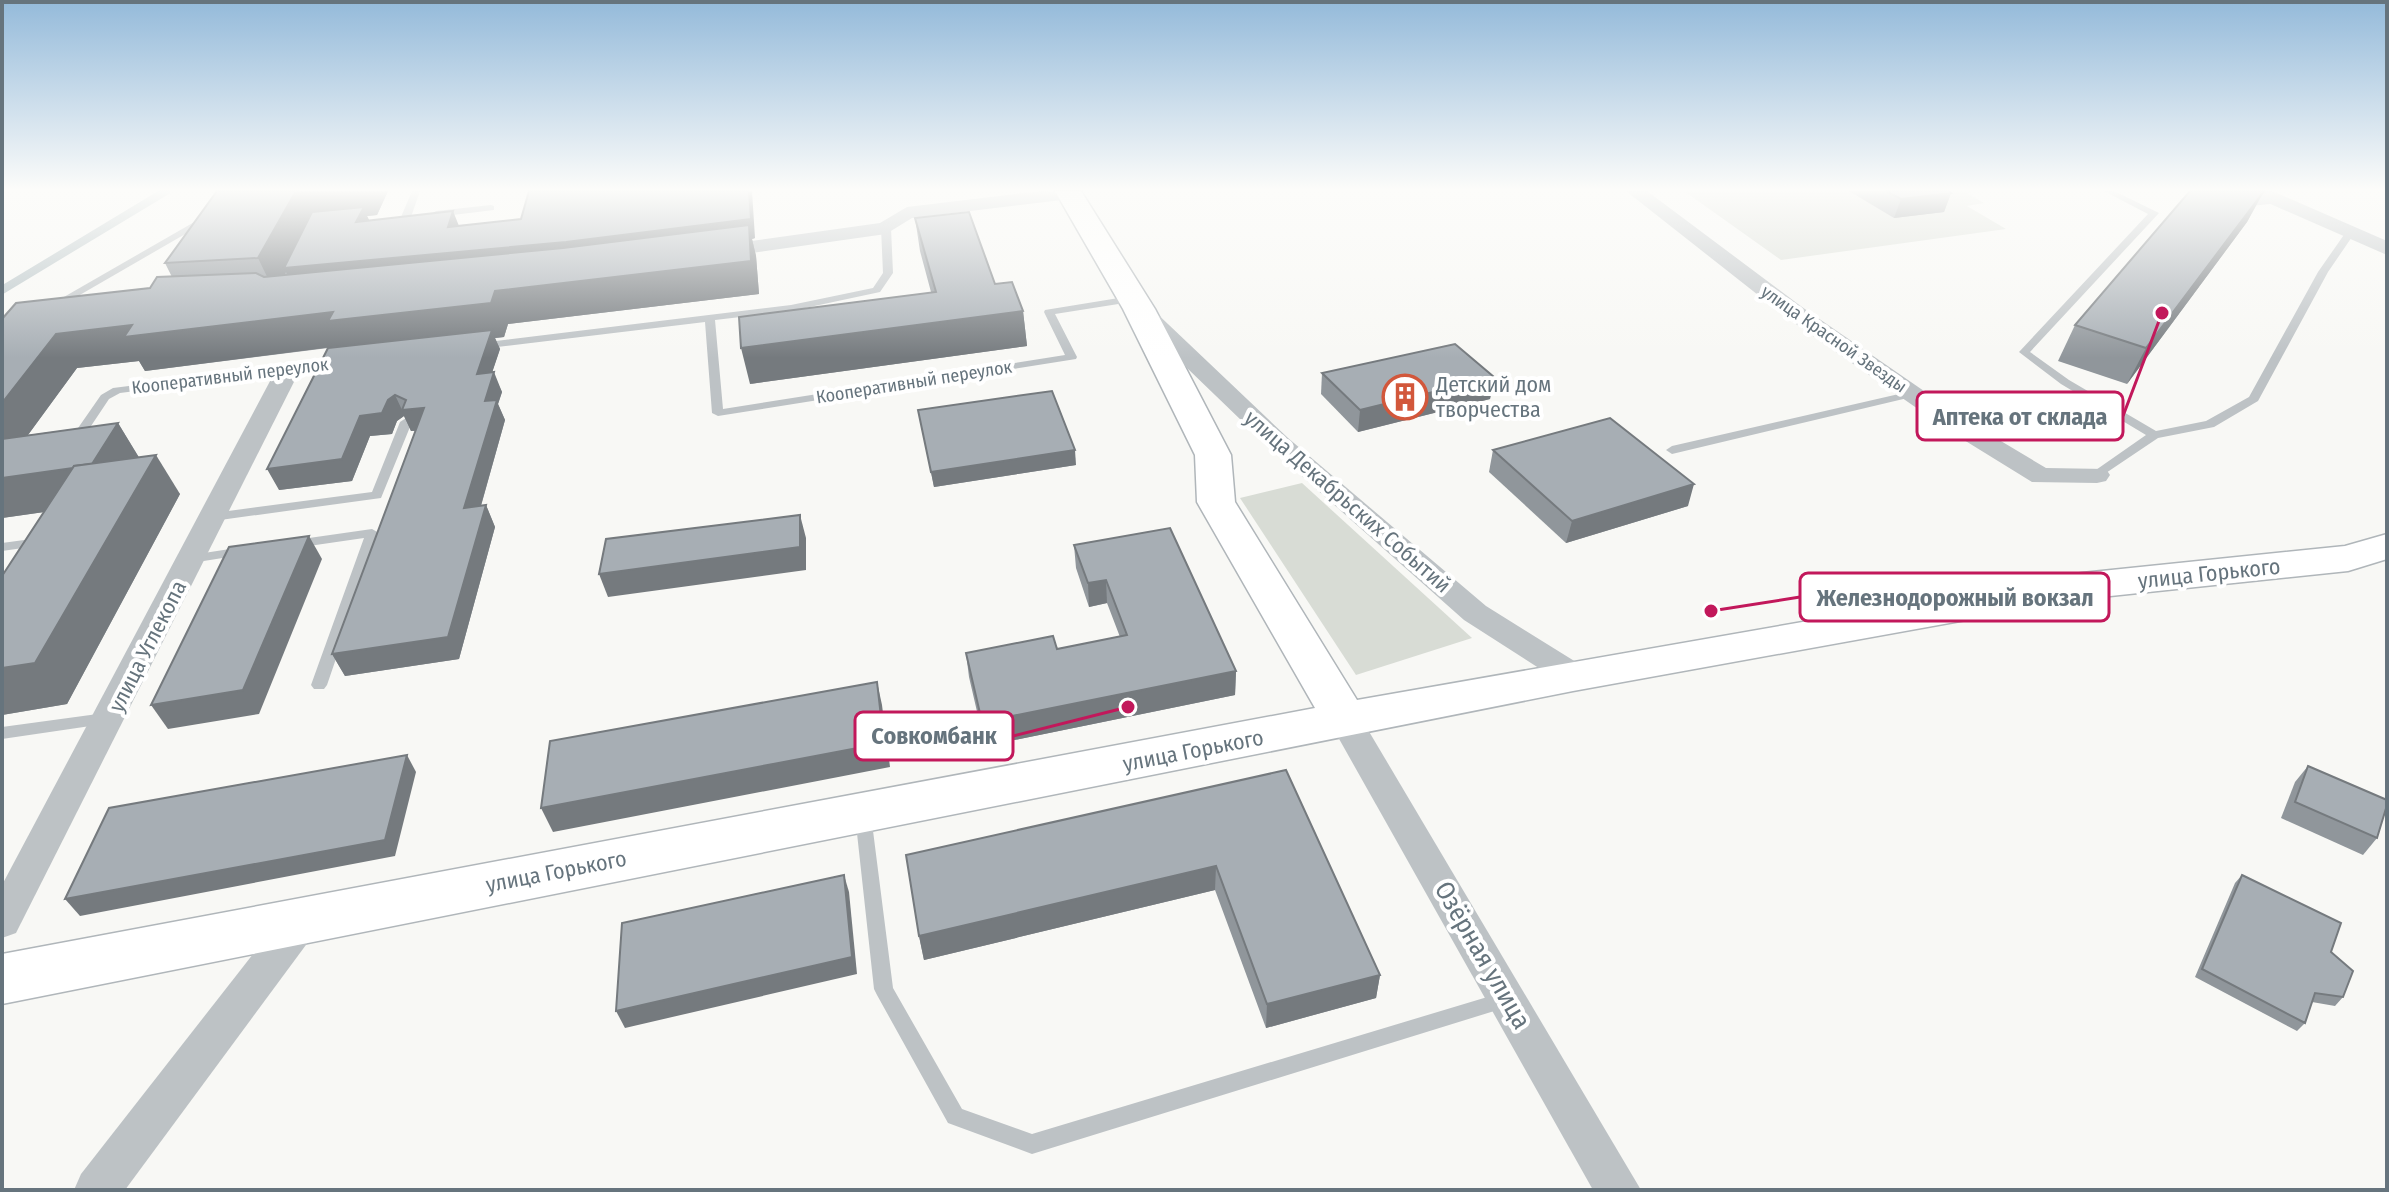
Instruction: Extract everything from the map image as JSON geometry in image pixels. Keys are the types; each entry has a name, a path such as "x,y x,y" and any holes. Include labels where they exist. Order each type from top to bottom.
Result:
{"street":[{"path":"696,255 755,247"},
{"name":"улица Декабрьских Событий","path":"1101,247 1135,304 1213,455 1216,502 1346,721"},
{"name":"улица Красной Звезды","path":"1708,247 1794,312 1912,394 2041,476 2097,475"},
{"name":"улица Декабрьских Событий","path":"1135,304 1279,443 1475,613 1573,675"},
{"name":"улица Углекопа","path":"2,922 289,368"},
{"name":"улица Горького","path":"2,979 1573,675 2082,586 2348,558 2387,546"},
{"name":"Озёрная улица","path":"1346,721 1618,1190"},
{"path":"97,1190 303,919"}],"lane":[{"path":"78,308 47,310 156,247"},
{"path":"469,347 842,300 876,290 888,273 887,247"},
{"path":"2123,247 2024,352 2065,382 2154,435"},
{"path":"2097,475 2154,435 2210,424 2254,399 2323,272 2340,247"},
{"name":"Кооперативный переулок","path":"710,319 718,413 1072,357 1049,312 1135,304"},
{"name":"Кооперативный переулок","path":"67,453 105,397 117,390 349,361"},
{"path":"1672,450 1912,394"},
{"path":"213,517 377,495 406,422"},
{"path":"282,546 372,533 319,685"},
{"path":"2,547 43,541 35,554"},
{"path":"191,559 252,550"},
{"path":"2,733 110,718"},
{"path":"863,812 884,989 955,1116 1032,1144 1508,999"}],"shaded area":[{"path":"1762,247 1878,247 1781,260"},
{"path":"1302,483 1472,638 1356,675 1240,498"}],"building":[{"path":"177,247 264,247 258,258 165,263"},
{"path":"295,247 516,247 284,268"},
{"path":"750,247 751,261 495,291 491,303 328,321 333,312 124,337 132,325 56,334 2,403 2,319 16,303 150,288 157,277 256,273 264,277 563,248"},
{"path":"923,247 982,247 995,284 1012,282 1023,311 741,348 739,317 936,292"},
{"path":"2142,247 2222,247 2146,348 2075,325"},
{"path":"492,330 477,374 494,372 485,401 497,400 464,508 486,505 448,637 332,654 424,408 402,410 406,400 395,395 388,400 382,413 360,416 342,459 267,469 328,348"},
{"path":"1455,344 1494,377 1360,410 1322,373"},
{"path":"1052,391 1075,450 931,472 918,410"},
{"path":"1610,418 1694,484 1572,521 1493,450"},
{"path":"118,423 92,464 2,478 2,439"},
{"path":"156,455 35,663 2,668 2,576 74,466"},
{"path":"800,515 800,547 599,574 606,539"},
{"path":"1170,528 1236,671 982,722 966,653 1053,636 1057,649 1127,635 1106,580 1088,583 1074,545"},
{"path":"309,536 243,690 151,705 229,547"},
{"path":"877,682 884,743 541,808 550,741"},
{"path":"407,755 385,840 65,899 109,808"},
{"path":"2308,766 2387,800 2377,838 2295,802"},
{"path":"1286,770 1380,975 1267,1004 1216,866 919,936 906,855"},
{"path":"844,875 852,957 616,1011 622,923"},
{"path":"2242,875 2341,923 2331,952 2353,971 2343,997 2315,993 2305,1023 2202,969"}],"waterway":[{"path":"2,290 74,247"}],"place":[{"name":"Аптека от склада","path":"2162,313"},
{"name":"Детский дом творчества","path":"1405,397"},
{"name":"Железнодорожный вокзал","path":"1711,611"},
{"name":"Совкомбанк","path":"1128,707"}]}
